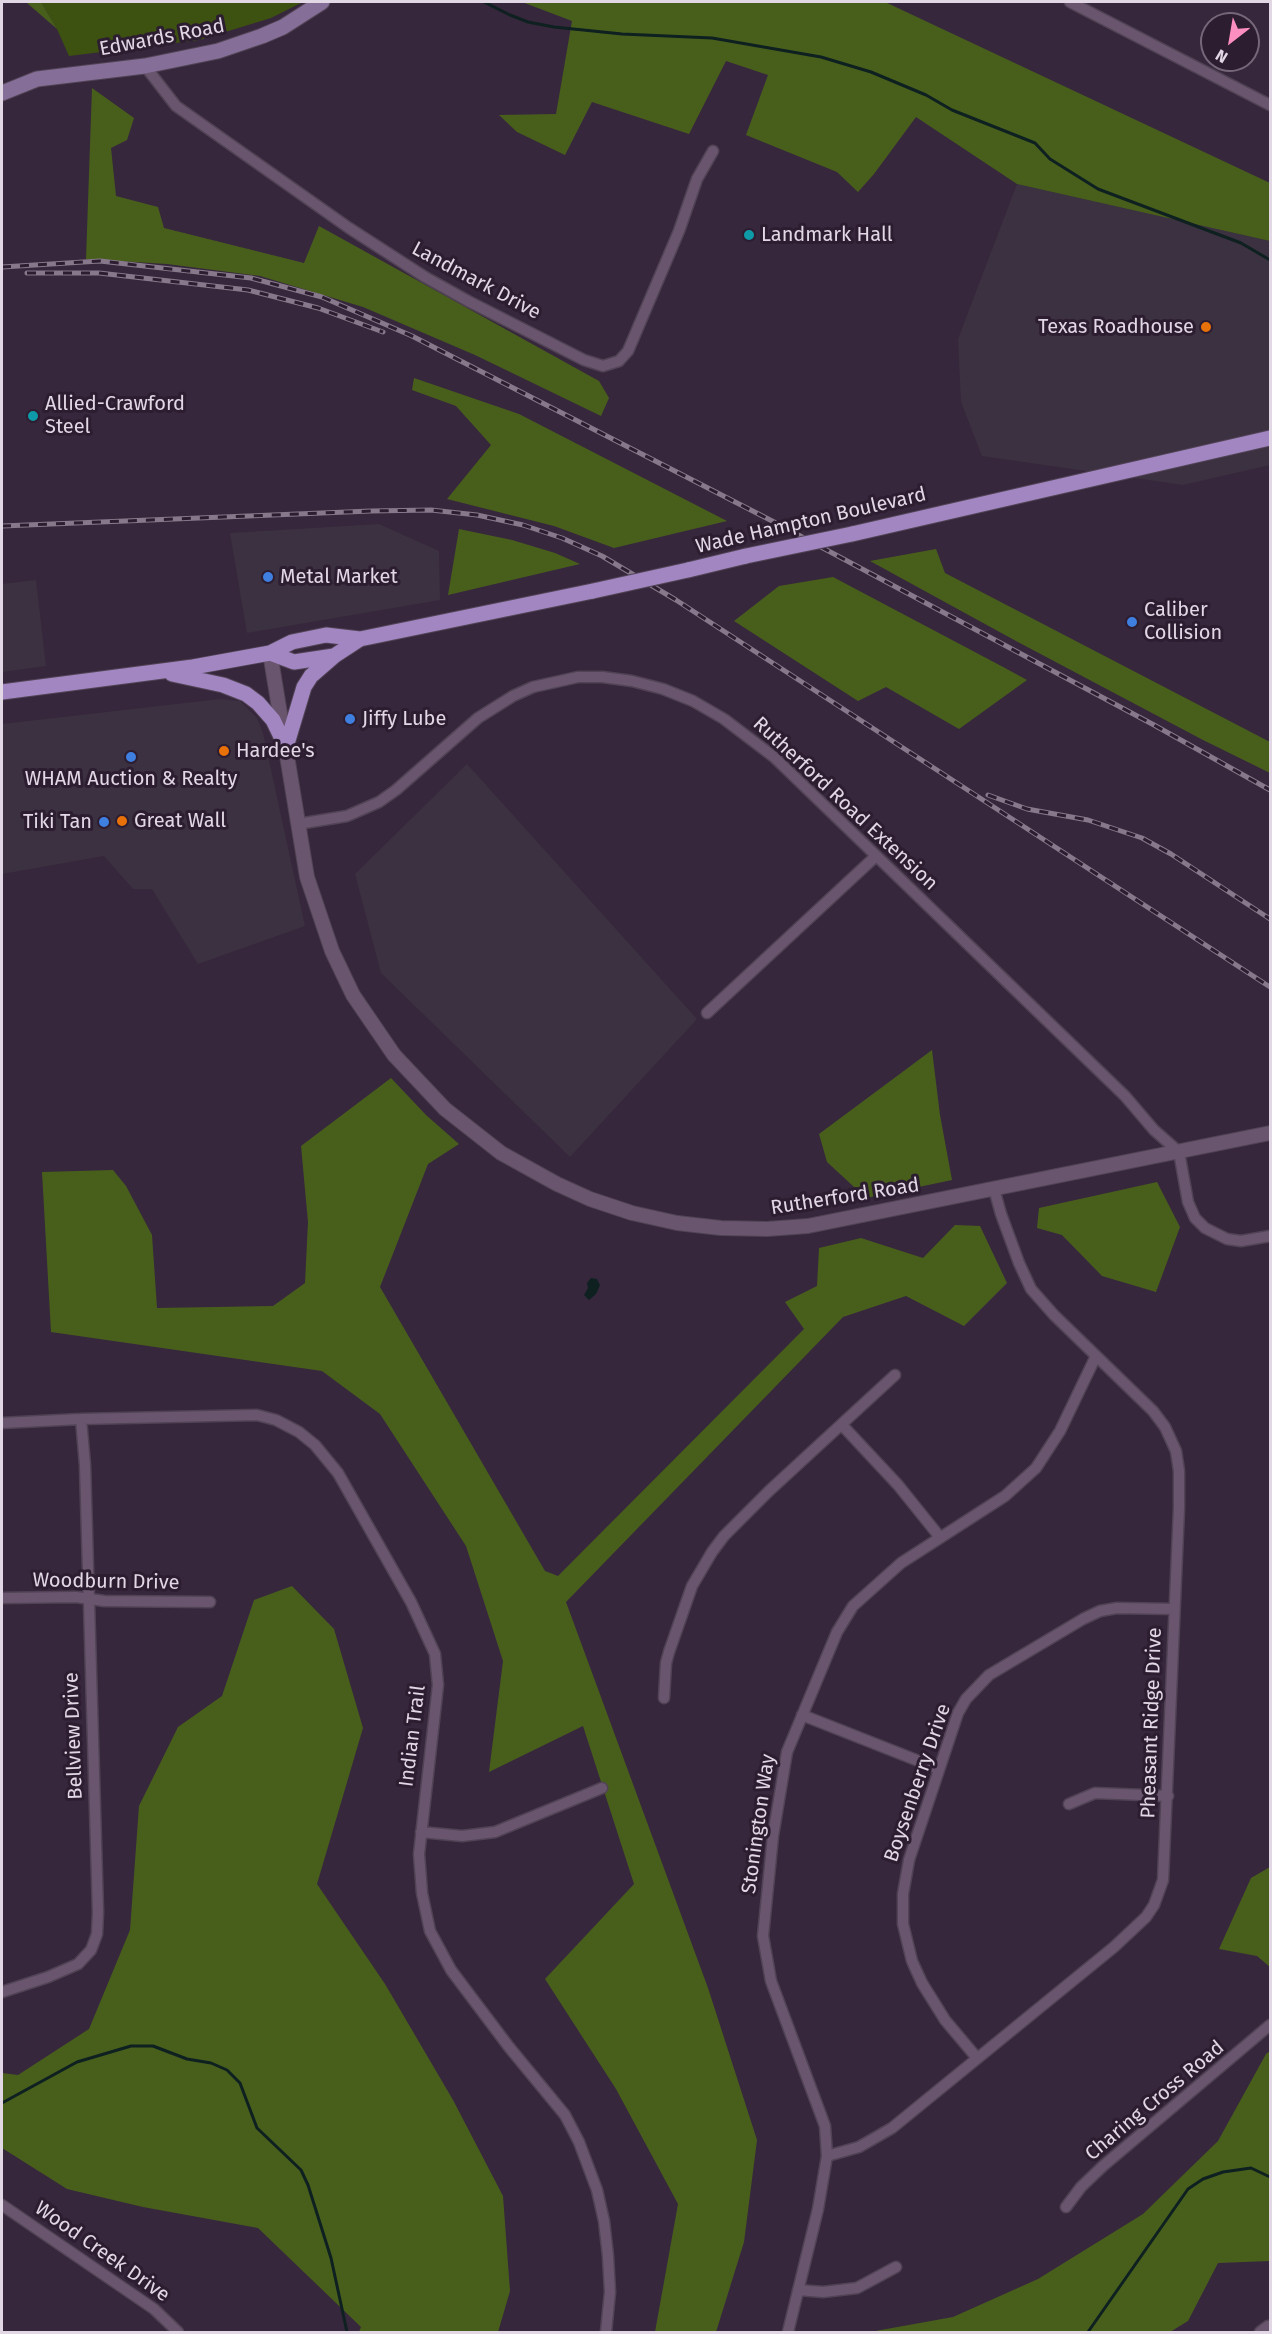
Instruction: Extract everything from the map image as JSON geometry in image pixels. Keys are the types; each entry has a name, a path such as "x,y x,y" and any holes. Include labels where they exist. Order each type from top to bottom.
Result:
{"main road":[{"name":"Edwards Road","path":"2,93 37,79 145,66 186,59 243,44 283,27 322,2"},
{"name":"Wade Hampton Boulevard","path":"2,692 270,653 292,642 326,635 360,639 852,534 1270,438"},
{"name":"Wade Hampton Boulevard","path":"270,653 294,662 333,656 360,639"},
{"path":"286,747 304,687 333,656"},
{"path":"158,671 223,685 246,694 258,703 273,720 286,747"}],"street":[{"path":"1070,2 1270,105"},
{"name":"Landmark Drive","path":"145,66 176,106 349,228 459,296 584,360 599,365 613,364 628,351 679,231 698,179 713,151"},
{"name":"Rutherford Road","path":"270,653 301,851 315,906 342,973 368,1019 405,1068 445,1109 501,1153 547,1179 590,1199 632,1213 677,1223 755,1229 808,1226 1270,1132"},
{"name":"Rutherford Road Extension","path":"298,824 347,816 379,802 396,790 478,718 513,696 555,681 602,677 632,681 663,689 724,719 774,757 1121,1092 1154,1130 1179,1152"},
{"path":"707,1013 876,856"},
{"path":"1179,1152 1188,1202 1195,1218 1205,1228 1227,1239 1241,1241 1270,1236"},
{"name":"Pheasant Ridge Drive","path":"827,2156 859,2147 876,2139 1114,1947 1146,1917 1160,1893 1163,1880 1179,1471 1176,1451 1165,1427 1153,1411 1054,1315 1031,1289 1008,1233 994,1189"},
{"name":"Stonington Way","path":"788,2332 818,2209 827,2156 825,2126 771,1981 764,1936 769,1871 787,1752 837,1632 853,1606 901,1563 939,1536 1005,1496 1036,1468 1060,1431 1096,1356"},
{"path":"664,1698 669,1652 692,1586 712,1552 724,1536 769,1491 895,1375"},
{"name":"Indian Trail","path":"2,1423 257,1415 276,1420 299,1432 324,1455 338,1473 411,1602 435,1654 438,1685 419,1854 427,1920 434,1942 474,2001 565,2115 589,2166 604,2221 608,2256 610,2292 606,2332"},
{"name":"Bellview Drive","path":"2,1992 48,1977 78,1964 91,1950 97,1934 85,1465 81,1419"},
{"path":"842,1425 898,1485 939,1536"},
{"name":"Woodburn Drive","path":"2,1598 76,1597 210,1602"},
{"name":"Boysenberry Drive","path":"977,2058 945,2020 922,1983 912,1961 903,1924 903,1894 909,1860 958,1713 966,1699 989,1675 1066,1628 1100,1611 1117,1608 1174,1609"},
{"path":"802,1715 939,1769"},
{"path":"421,1832 462,1836 495,1832 602,1788"},
{"path":"1069,1804 1095,1793 1168,1796"},
{"name":"Charing Cross Road","path":"1066,2207 1081,2187 1103,2166 1270,2025"},
{"name":"Wood Creek Drive","path":"2,2205 154,2309 178,2332"},
{"path":"798,2290 823,2292 857,2288 896,2267"}],"shaded area":[{"path":"1017,184 1270,241 1270,465 1183,485 982,456 961,402 958,339"},
{"path":"379,524 439,551 440,600 247,633 230,533"},
{"path":"36,580 46,666 2,672 2,584"},
{"path":"220,699 240,701 257,718 263,733 305,926 198,964 152,889 133,889 104,856 2,874 2,724"},
{"path":"467,764 697,1019 570,1157 381,973 355,874"},
{"path":"591,1278 597,1279 600,1285 596,1294 589,1300 584,1295"}],"green space":[{"path":"25,2 41,2 57,29 27,3"},
{"path":"41,2 303,2 271,18 199,40 69,56"},
{"path":"522,2 885,2 1270,183 1270,241 1017,184 916,117 858,192 837,172 746,135 768,75 726,61 689,134 592,102 565,155 517,132 499,115 556,114 572,21"},
{"path":"92,88 134,118 127,140 111,148 116,196 158,207 164,228 304,263 319,226 599,381 609,398 601,416 475,355 363,307 260,276 167,264 86,259"},
{"path":"414,378 519,414 727,521 614,548 554,526 447,499 491,445 456,406 412,390"},
{"path":"459,529 512,540 555,553 580,564 448,595"},
{"path":"936,549 945,573 1270,742 1270,773 1016,641 870,561"},
{"path":"833,577 1027,680 959,729 886,687 858,701 734,621 779,586"},
{"path":"932,1050 940,1115 952,1180 866,1198 827,1162 819,1134"},
{"path":"391,1078 426,1115 459,1144 428,1164 380,1287 545,1571 558,1576 804,1329 785,1302 817,1286 819,1248 861,1238 923,1258 955,1225 980,1226 1007,1283 964,1326 906,1296 843,1317 566,1602 708,1988 757,2140 744,2242 716,2332 655,2332 678,2204 616,2089 545,1979 634,1884 583,1726 489,1772 503,1661 466,1546 380,1414 322,1371 51,1332 42,1172 113,1170 126,1186 152,1235 157,1308 273,1306 305,1283 308,1222 301,1146"},
{"path":"1157,1182 1180,1227 1156,1292 1102,1276 1062,1235 1037,1228 1039,1208"},
{"path":"292,1586 334,1629 363,1728 317,1884 385,1984 453,2100 503,2196 510,2291 498,2332 359,2332 361,2327 258,2228 143,2207 67,2189 2,2148 2,2073 18,2075 89,2029 130,1930 139,1806 178,1727 222,1696 254,1600"},
{"path":"1270,1867 1270,1967 1257,1956 1219,1949 1251,1878"},
{"path":"1270,2051 1270,2261 1218,2263 1188,2321 1170,2332 870,2332 953,2317 1038,2279 1143,2214 1218,2141 1266,2054"}],"waterway":[{"path":"484,2 528,22 554,27 622,34 712,38 821,57 871,72 926,95 952,110 1035,143 1050,159 1098,189 1241,243 1270,260"},
{"path":"2,2103 77,2062 131,2046 153,2046 187,2059 211,2063 227,2070 240,2083 257,2128 301,2170 308,2185 331,2258 347,2332"},
{"path":"1088,2332 1188,2189 1203,2179 1223,2172 1251,2168 1270,2177"}],"railway":[{"path":"2,267 100,261 251,278 322,297 412,336 778,524 1154,725 1270,790"},
{"path":"27,273 99,273 248,290 318,308 383,332"},
{"path":"2,526 431,510 477,515 523,525 562,538 602,556 676,600 1270,987"},
{"path":"988,795 1027,809 1088,820 1142,838 1171,854 1270,919"}],"place":[{"name":"Landmark Hall","path":"749,235"},
{"name":"Texas Roadhouse","path":"1206,327"},
{"name":"Allied-Crawford Steel","path":"33,416"},
{"name":"Metal Market","path":"268,577"},
{"name":"Caliber Collision","path":"1132,622"},
{"name":"Jiffy Lube","path":"350,719"},
{"name":"Hardee's","path":"224,751"},
{"name":"WHAM Auction & Realty","path":"131,757"},
{"name":"Great Wall","path":"122,821"},
{"name":"Tiki Tan","path":"104,822"}]}
